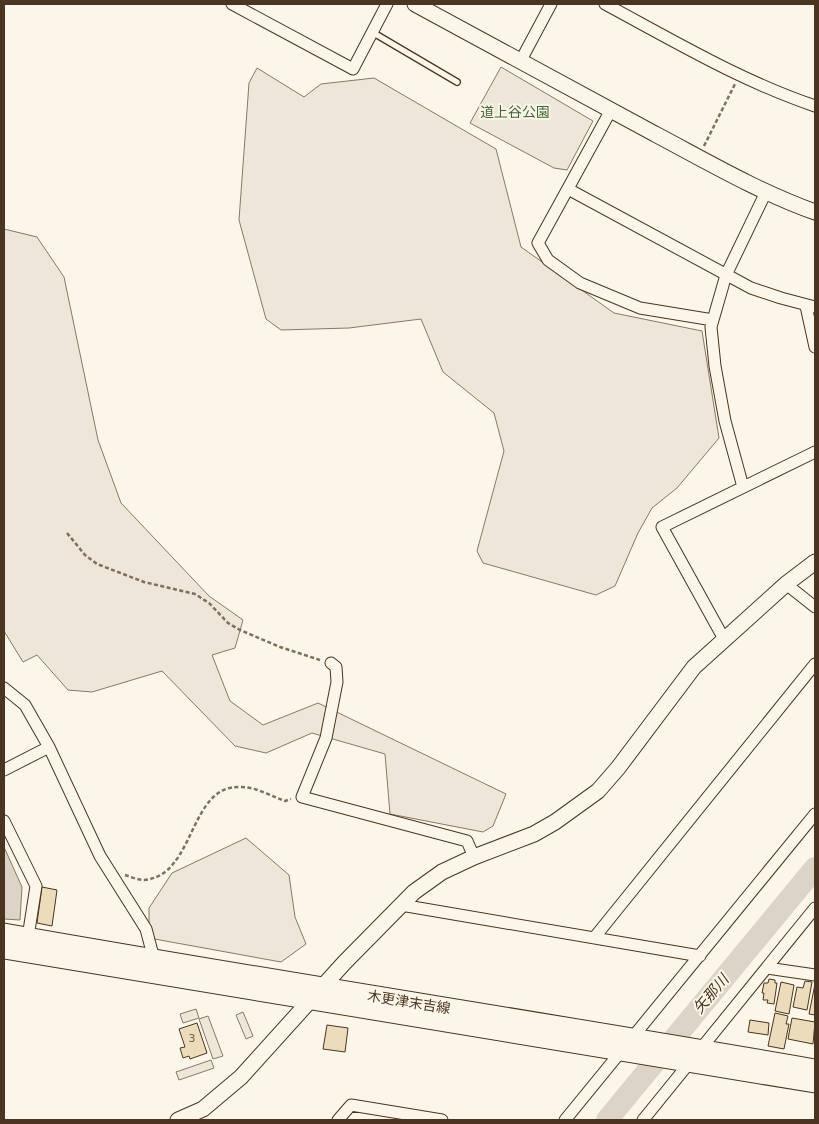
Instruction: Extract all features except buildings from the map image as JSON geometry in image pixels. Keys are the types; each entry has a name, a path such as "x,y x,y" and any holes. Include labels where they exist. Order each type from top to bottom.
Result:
{"main road":[{"name":"木更津末吉線","path":"4,933 154,959 316,994 622,1052 696,1056 815,1069"},
{"name":"木更津末吉線","path":"4,949 634,1037 696,1056 815,1083"}],"street":[{"path":"232,4 353,69 387,4"},
{"path":"415,4 698,157 784,201 815,212"},
{"path":"520,62 551,4"},
{"path":"605,4 739,76 815,106"},
{"path":"611,110 538,243 548,260 580,283 640,308 713,320"},
{"path":"568,190 751,288 810,306 815,347"},
{"path":"742,488 725,422 718,385 711,327 726,275 766,192"},
{"path":"724,639 662,527 815,452"},
{"path":"178,1120 202,1116 215,1100 241,1077 316,994 414,892 431,879 474,857 534,834 563,817 598,791 618,768 694,667 786,584 815,562"},
{"path":"786,584 815,607"},
{"path":"331,663 336,667 337,682 326,738 302,797 467,841 474,857"},
{"path":"594,938 815,664"},
{"path":"4,688 25,705 50,747 91,838 146,929 154,959"},
{"path":"4,770 50,747"},
{"path":"565,1120 815,814"},
{"path":"4,821 36,886 28,937"},
{"path":"401,904 700,956"},
{"path":"643,1120 815,908"},
{"path":"767,968 815,975"},
{"path":"338,1120 351,1105 442,1120"}],"lane":[{"path":"372,32 457,82"}],"path":[{"path":"698,157 739,76"},
{"path":"67,533 85,555 97,564 144,582 195,594 203,598 228,623 240,630 280,647 331,663"},
{"path":"110,871 142,880 152,879 165,872 174,863 189,838 203,808 222,791 239,786 250,788 285,801 302,797"}],"green space":[{"name":"道上谷公園","path":"501,67 593,121 567,170 554,168 470,123"},
{"path":"257,68 304,97 321,84 374,78 496,149 521,247 614,313 702,331 719,438 677,488 652,508 638,533 615,586 596,595 483,563 477,551 504,451 494,413 443,372 421,319 349,328 281,330 266,319 239,220 249,83"},
{"path":"4,229 37,237 64,277 98,440 121,503 209,596 243,620 235,648 212,655 230,701 263,725 318,703 506,794 493,826 483,832 390,814 385,754 312,733 266,753 235,746 162,671 92,692 68,690 37,655 23,662 4,631"},
{"path":"246,838 289,875 295,917 306,944 281,962 149,938 149,908 172,873"}],"shaded area":[{"path":"4,847 22,887 20,920 4,919"},
{"path":"196,1009 199,1018 183,1023 180,1014"},
{"path":"243,1012 253,1036 246,1039 236,1015"},
{"path":"208,1016 223,1056 213,1059 199,1019"},
{"path":"211,1060 214,1068 179,1080 176,1072"}],"waterway":[{"name":"矢那川","path":"607,1120 815,868"}]}
